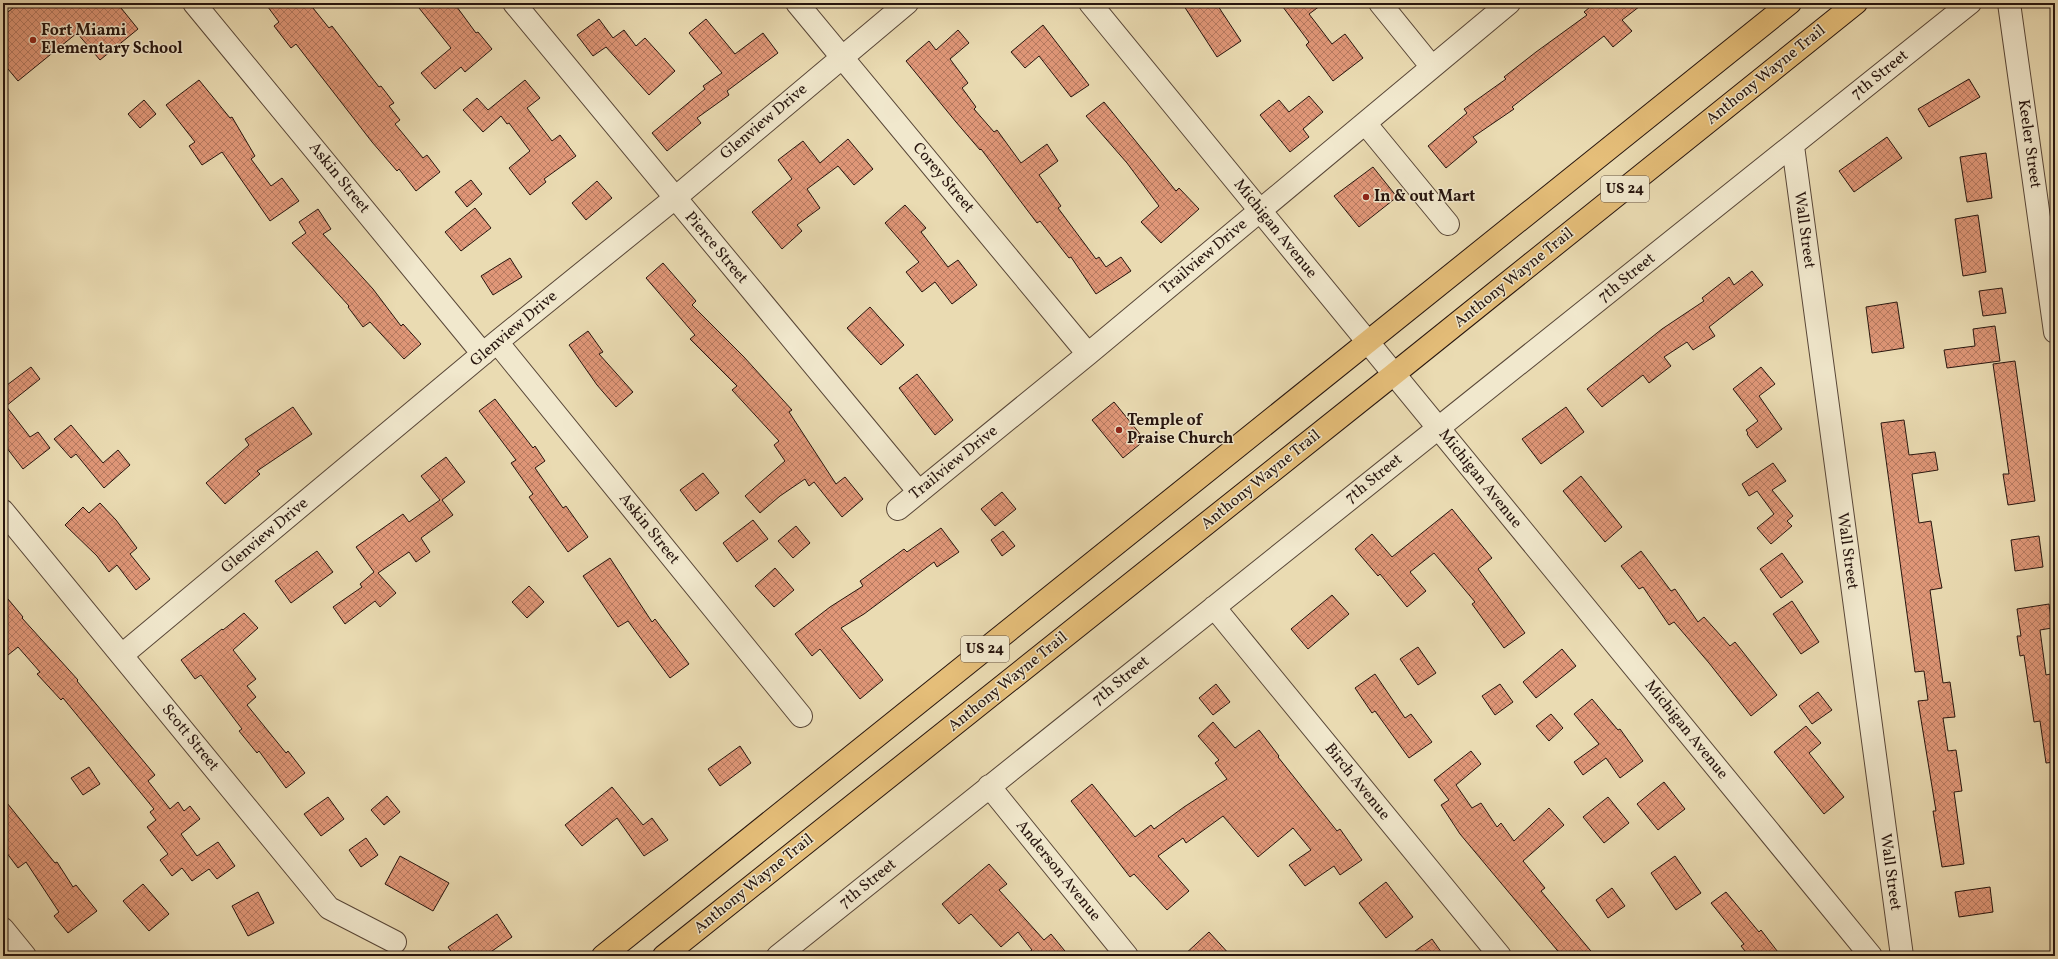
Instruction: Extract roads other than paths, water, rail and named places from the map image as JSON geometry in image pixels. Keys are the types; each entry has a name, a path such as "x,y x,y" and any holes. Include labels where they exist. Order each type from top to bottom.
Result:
{"highway":[{"name":"US 24","path":"604,956 1790,3"},
{"name":"Anthony Wayne Trail","path":"664,956 1394,374 1856,3"}],"street":[{"name":"Askin Street","path":"194,3 490,348 801,716"},
{"name":"Pierce Street","path":"514,3 919,492"},
{"name":"Corey Street","path":"797,3 1088,354"},
{"name":"Glenview Drive","path":"122,655 490,348 675,198 907,3"},
{"name":"Michigan Avenue","path":"1090,3 1871,956"},
{"path":"1380,3 1432,66"},
{"name":"Trailview Drive","path":"898,509 1088,354 1509,3"},
{"name":"7th Street","path":"778,956 1970,3"},
{"name":"Keeler Street","path":"2009,3 2055,332"},
{"path":"1365,123 1448,224"},
{"name":"Wall Street","path":"1793,146 1902,956"},
{"name":"Scott Street","path":"3,511 329,908 394,942"},
{"name":"Birch Avenue","path":"1214,607 1500,956"},
{"name":"Anderson Avenue","path":"989,786 1128,956"},
{"path":"3,929 25,956"}],"place":[{"name":"Fort Miami Elementary School","path":"33,40"},
{"name":"In & out Mart","path":"1366,197"},
{"name":"Temple of Praise Church","path":"1119,430"}]}
